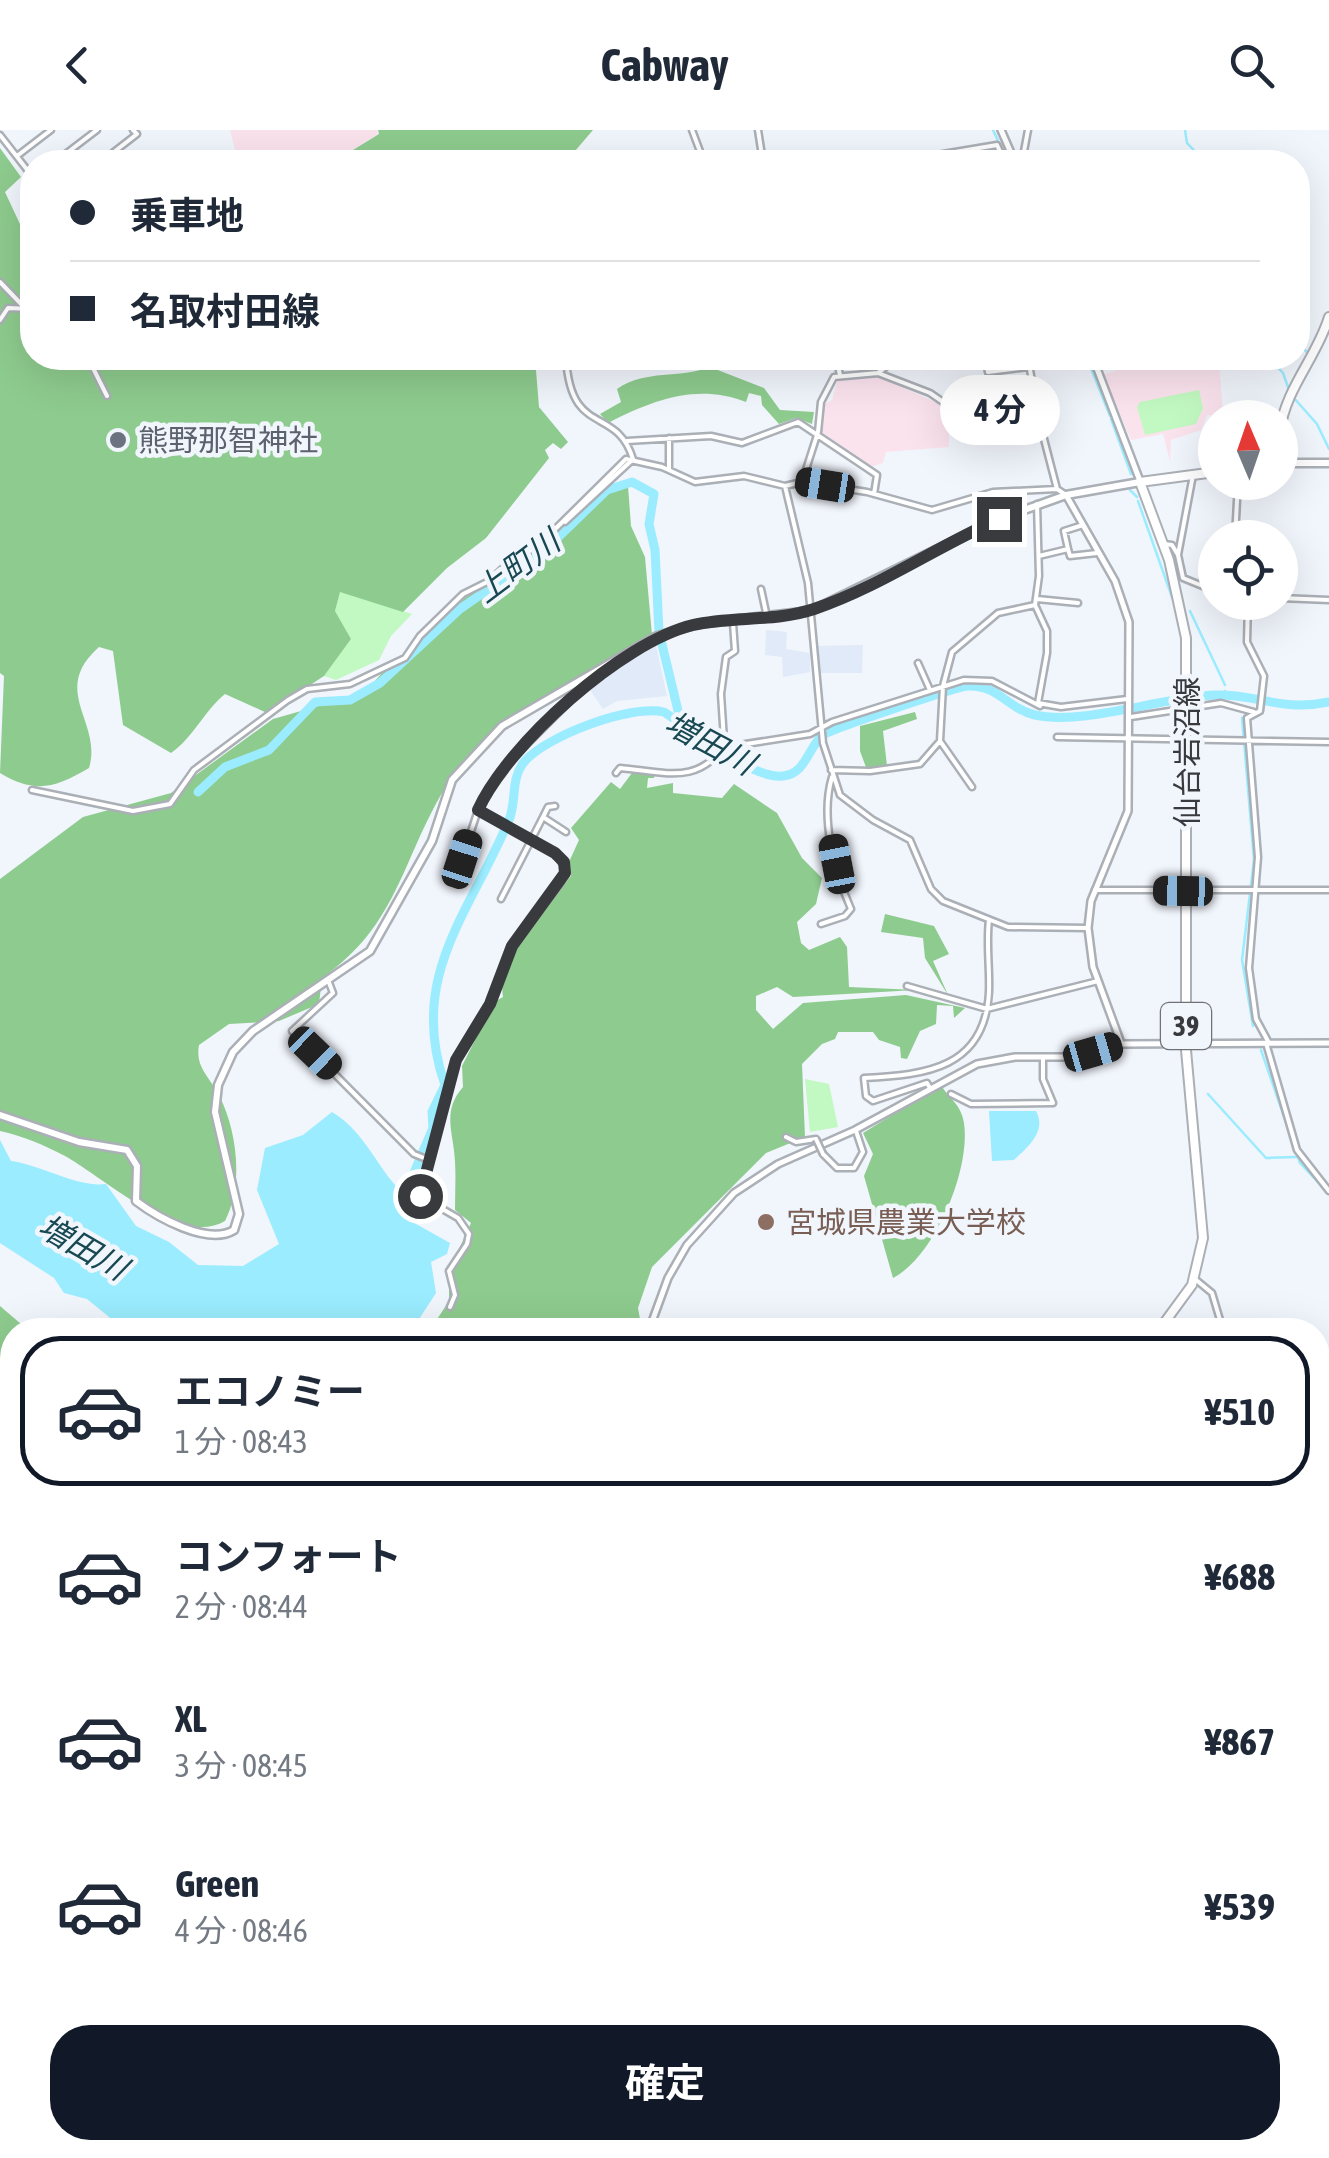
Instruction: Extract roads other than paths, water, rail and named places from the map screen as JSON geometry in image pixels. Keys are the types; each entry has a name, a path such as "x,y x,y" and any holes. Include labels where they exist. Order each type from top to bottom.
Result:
{"main road":[{"path":"1310,364 1329,316"},
{"path":"1290,400 1306,370"},
{"path":"1298,463 1329,463"},
{"path":"0,1116 78,1142 127,1150 137,1166 136,1200 150,1212 201,1232 227,1234 234,1230 239,1214 214,1112 225,1066 253,1031 370,951 380,939 436,832 452,780 515,718 661,635 732,620 811,610 1036,504 1066,495 1198,475"},
{"name":"仙台岩沼線","path":"1140,482 1182,609 1188,692 1186,1042 1203,1224 1195,1279 1170,1318"}],"street":[{"path":"25,150 51,130"},
{"path":"71,150 97,130"},
{"path":"116,150 137,134 133,130"},
{"path":"1,133 20,160"},
{"path":"0,282 20,303"},
{"path":"0,320 8,308 20,306"},
{"path":"94,370 106,396"},
{"path":"567,370 569,392 581,412 598,418 627,441 633,459"},
{"path":"802,482 818,432 822,402 840,375 839,370"},
{"path":"1030,370 1058,490"},
{"path":"1098,370 1140,482"},
{"path":"840,375 880,371 930,393 972,422 1038,416"},
{"path":"627,441 711,436 742,443 798,422 877,475 874,494"},
{"path":"668,469 669,438"},
{"path":"32,790 133,811 170,804 194,770 288,700 316,686 350,684 405,658 420,636 463,594 489,581 514,558 536,548 626,459 668,469 695,482 744,476 784,486 802,482 874,494 932,510 993,492 1058,490 1066,495 1099,552 1127,612 1131,648 1125,742 1128,811 1095,890 1088,928 1098,981 1121,1044"},
{"path":"1178,555 1193,476"},
{"path":"784,486 811,610 823,744 840,795 916,846 936,895 1008,926 1088,928"},
{"path":"1036,504 1036,602 1047,630 1047,653 1037,694 1040,706"},
{"path":"1083,525 1061,532 1070,556 1099,552"},
{"path":"1163,544 1172,545 1178,555 1183,578 1198,584"},
{"path":"1039,556 1068,548"},
{"path":"762,589 767,617"},
{"path":"1298,599 1329,600"},
{"path":"831,774 916,767 940,741 943,684 956,648 998,613 1036,602 1078,603"},
{"path":"616,773 620,768 686,772 707,768 719,755 726,742 721,694 726,657 735,651 732,620"},
{"path":"1248,620 1247,642 1262,669 1264,696 1258,712 1247,718 1258,857 1252,891 1249,968 1256,1019 1267,1043 1297,1150 1329,1191"},
{"path":"918,663 930,690"},
{"path":"462,859 478,810 500,771 599,672"},
{"path":"702,729 734,746 801,736 943,684 988,680 1040,706 1127,700"},
{"path":"1126,716 1222,703 1258,712"},
{"path":"1057,737 1125,742 1329,742"},
{"path":"940,741 972,786"},
{"path":"822,924 845,916 851,908 840,878 828,818 831,774"},
{"path":"501,900 529,838 548,807 555,806"},
{"path":"450,1307 455,1295 449,1271 469,1234 461,1220 420,1196 426,1158 456,1060 490,1004 512,946 565,873 559,856 478,810"},
{"path":"543,817 566,832"},
{"path":"1095,890 1329,890"},
{"path":"930,1088 927,1083 916,1084 873,1101 866,1096 864,1078 894,1078 968,1053 975,1045 987,1009 989,920"},
{"path":"327,979 332,993 329,1001 292,1032 414,1154 426,1158"},
{"path":"906,986 987,1009 1098,981"},
{"path":"654,1318 678,1259 712,1212 762,1173 855,1130 986,1061 1072,1056 1121,1044 1329,1043"},
{"path":"951,1094 972,1104 1054,1103 1043,1079 1043,1057"},
{"path":"786,1137 796,1142 816,1138 823,1154 837,1168 854,1168 863,1152 855,1130"},
{"path":"1195,1279 1212,1293 1219,1318"}],"water":[{"path":"989,1111 1036,1111 1038,1132 1014,1160 992,1161"},
{"path":"332,1112 357,1133 393,1183 412,1198 407,1210 416,1224 450,1243 447,1254 431,1262 436,1293 420,1318 110,1318 87,1299 64,1293 54,1278 0,1243 0,1140 11,1161 84,1183 106,1184 136,1226 169,1242 198,1265 243,1266 279,1244 257,1190 265,1148 303,1135"}],"waterway":[{"path":"993,130 1002,150"},
{"path":"1185,130 1187,143 1194,150"},
{"path":"1092,370 1110,416"},
{"path":"1280,370 1289,390"},
{"path":"1293,382 1300,370"},
{"path":"1293,397 1317,424 1329,449"},
{"path":"1111,419 1131,474"},
{"name":"上町川","path":"198,792 225,767 269,750 315,702 350,700 380,683 460,609 546,549 607,490 632,482 654,494 649,524 655,550 659,632 681,723"},
{"path":"1130,490 1137,497"},
{"path":"1138,501 1172,597"},
{"path":"1190,611 1225,685"},
{"name":"増田川","path":"402,1201 433,1128 432,1112 445,1085 435,1046 433,1011 448,947 509,820 520,769 551,742 611,717 664,712 738,762 783,776 802,765 823,735 967,686 987,689 1026,712 1055,717 1100,714 1216,695 1297,705 1329,702"},
{"name":"増田川","path":"1225,691 1226,696"},
{"path":"1242,718 1254,860 1242,960 1253,1026"},
{"path":"1261,1050 1300,1163 1329,1194"},
{"path":"1208,1094 1266,1158 1296,1157"}],"place":[{"name":"熊野那智神社","path":"118,440"},
{"name":"宮城県農業大学校","path":"766,1222"}]}
